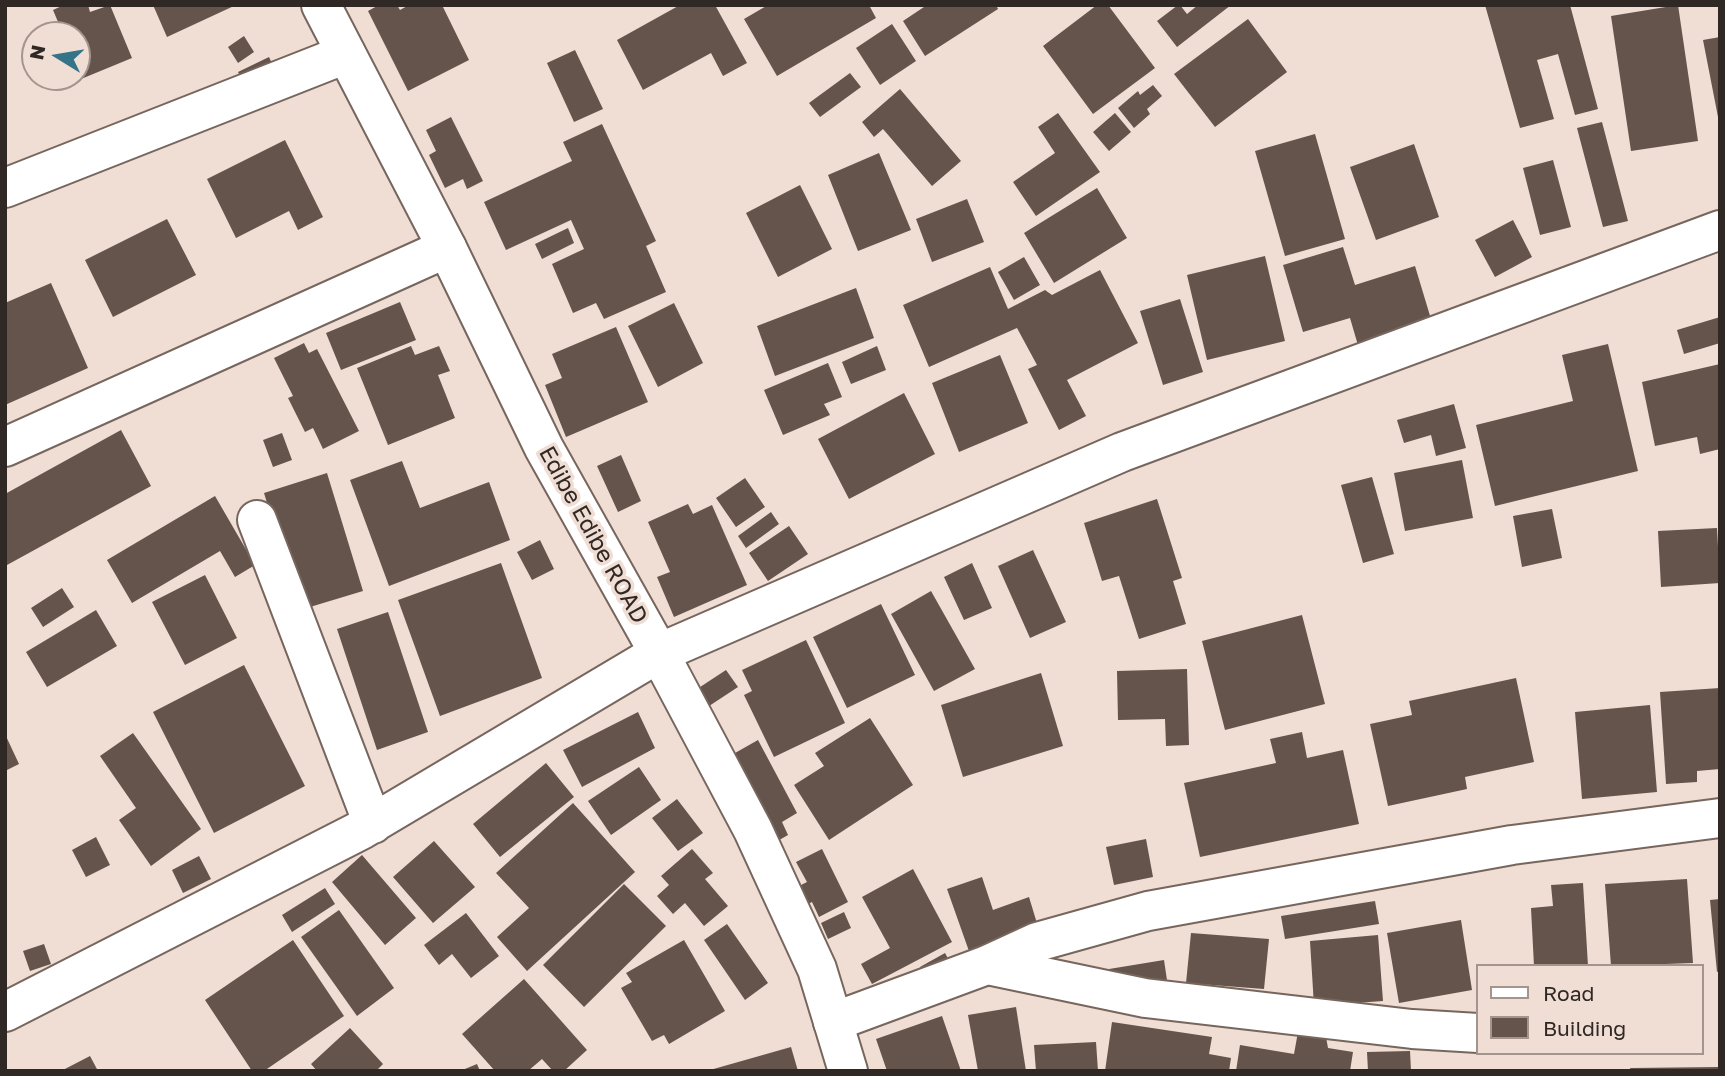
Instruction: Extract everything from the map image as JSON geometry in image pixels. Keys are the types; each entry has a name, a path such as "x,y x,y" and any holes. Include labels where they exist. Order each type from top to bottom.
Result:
{"street":[{"name":"Edibe Edibe ROAD","path":"321,5 447,248 544,447 659,653 753,830 817,970 848,1071"},
{"path":"5,188 346,54"},
{"path":"5,1012 373,824 659,653 1122,452 1720,230"},
{"path":"5,447 447,248"},
{"path":"257,520 373,824"},
{"path":"833,1022 987,965 1037,943 1148,911 1513,845 1720,818"},
{"path":"987,965 1146,998 1412,1029 1476,1033"}],"building":[{"path":"64,5 88,5 90,12 110,5 132,58 91,75 91,21 58,21 53,10"},
{"path":"153,5 236,5 167,37"},
{"path":"379,5 397,5 400,10 409,5 442,5 469,60 408,91 368,11"},
{"path":"680,5 715,5 747,63 723,76 711,53 643,90 617,40"},
{"path":"768,5 869,5 876,18 777,76 744,19"},
{"path":"927,5 996,5 998,9 925,56 903,21"},
{"path":"1097,5 1108,5 1155,68 1093,114 1043,46"},
{"path":"1178,5 1187,14 1198,5 1231,5 1177,47 1157,21"},
{"path":"1485,5 1570,5 1598,109 1575,115 1558,54 1537,60 1554,119 1520,128"},
{"path":"1678,5 1698,141 1631,151 1611,16"},
{"path":"1248,19 1287,72 1215,127 1174,74"},
{"path":"892,24 916,61 880,85 856,48"},
{"path":"244,36 254,52 238,63 228,47"},
{"path":"1720,37 1720,117 1718,117 1703,40"},
{"path":"575,50 603,109 574,122 547,63"},
{"path":"269,57 282,85 252,100 238,72"},
{"path":"850,73 861,87 820,117 809,103"},
{"path":"1153,85 1162,96 1147,109 1150,114 1134,128 1118,108 1138,91 1140,95"},
{"path":"900,89 961,161 932,186 883,129 874,137 862,122"},
{"path":"1058,113 1100,172 1036,216 1013,182 1055,153 1038,127"},
{"path":"1115,113 1131,132 1109,151 1093,132"},
{"path":"451,117 483,181 467,189 463,179 445,188 429,155 436,151 426,130"},
{"path":"1602,122 1628,221 1603,227 1577,128"},
{"path":"602,124 656,241 646,246 666,292 604,319 596,303 573,313 552,264 584,249 571,220 506,250 484,202 572,161 563,142"},
{"path":"1315,134 1345,239 1285,256 1255,151"},
{"path":"285,140 323,217 298,230 289,211 236,238 207,179"},
{"path":"1414,144 1439,217 1376,240 1350,167"},
{"path":"879,153 911,230 858,251 828,175"},
{"path":"1553,160 1571,227 1540,235 1523,168"},
{"path":"800,185 832,249 778,277 746,213"},
{"path":"1097,188 1127,238 1054,283 1024,233"},
{"path":"967,199 984,242 932,262 916,219"},
{"path":"167,219 196,275 113,317 85,260"},
{"path":"1513,220 1532,257 1495,277 1475,240"},
{"path":"568,228 574,243 542,259 535,244"},
{"path":"1343,247 1355,285 1415,266 1434,329 1360,352 1350,318 1303,332 1283,265"},
{"path":"1265,256 1285,341 1207,360 1187,275"},
{"path":"1024,257 1040,285 1014,300 998,272"},
{"path":"990,267 1008,309 1045,290 1052,295 1100,270 1138,343 1067,380 1086,416 1059,430 1028,369 1037,365 1017,328 929,367 903,305"},
{"path":"51,283 88,368 5,405 5,303"},
{"path":"856,288 874,338 775,376 757,326"},
{"path":"1180,299 1203,372 1163,385 1140,311"},
{"path":"400,302 416,340 341,370 326,333"},
{"path":"674,303 703,363 658,387 628,326"},
{"path":"1720,317 1720,343 1684,354 1677,330"},
{"path":"616,327 648,402 566,437 545,385 562,378 552,354"},
{"path":"304,343 309,353 317,349 359,431 323,449 313,428 305,432 288,398 293,396 274,358"},
{"path":"1608,344 1638,471 1495,506 1476,425 1573,401 1562,355"},
{"path":"411,346 415,355 439,346 450,371 438,375 455,418 388,445 357,368"},
{"path":"877,346 886,370 851,384 842,362"},
{"path":"1000,355 1028,423 959,452 932,383"},
{"path":"828,363 842,397 824,404 830,415 783,435 764,390"},
{"path":"1720,364 1720,449 1700,454 1697,437 1655,446 1642,382"},
{"path":"904,393 935,454 849,499 818,439"},
{"path":"1454,404 1466,448 1436,456 1431,435 1404,443 1397,420"},
{"path":"121,430 151,486 7,565 5,494"},
{"path":"282,433 292,460 273,467 263,440"},
{"path":"621,455 641,501 618,512 597,466"},
{"path":"1462,460 1473,518 1405,531 1394,473"},
{"path":"402,461 420,508 489,482 510,540 389,586 350,480"},
{"path":"327,473 363,591 300,610 264,493"},
{"path":"1372,477 1394,554 1363,563 1341,485"},
{"path":"745,478 765,507 736,527 716,498"},
{"path":"215,496 255,565 235,577 220,551 132,603 107,560"},
{"path":"1157,499 1182,578 1173,581 1186,624 1139,639 1119,576 1102,581 1084,523"},
{"path":"688,504 693,514 712,505 747,585 674,617 657,577 670,572 648,522"},
{"path":"1552,509 1562,558 1522,567 1513,516"},
{"path":"771,512 779,524 746,548 738,536"},
{"path":"789,526 808,554 768,581 749,553"},
{"path":"1717,528 1720,583 1661,587 1658,531"},
{"path":"540,540 554,569 532,580 517,552"},
{"path":"1033,550 1066,622 1030,638 998,566"},
{"path":"501,563 542,678 440,716 398,600"},
{"path":"972,563 992,608 964,620 944,577"},
{"path":"205,575 237,638 185,665 152,602"},
{"path":"62,588 74,607 43,627 31,608"},
{"path":"931,591 975,669 934,691 891,614"},
{"path":"881,604 915,675 847,708 813,637"},
{"path":"96,610 117,646 47,687 26,652"},
{"path":"388,612 428,732 377,750 337,629"},
{"path":"1302,615 1325,704 1225,730 1202,641"},
{"path":"806,640 845,723 774,757 744,695 752,691 742,670"},
{"path":"244,665 305,786 214,833 153,712"},
{"path":"1187,669 1189,745 1166,746 1165,719 1118,720 1117,671"},
{"path":"726,670 738,687 703,710 691,693"},
{"path":"1041,673 1063,746 963,777 941,705"},
{"path":"1516,678 1534,762 1465,777 1467,789 1388,806 1370,724 1412,715 1409,701"},
{"path":"1720,688 1720,769 1697,771 1697,782 1666,784 1660,692"},
{"path":"1650,705 1657,792 1582,799 1575,712"},
{"path":"638,712 655,748 582,787 563,750"},
{"path":"870,718 913,785 829,840 794,785 824,766 815,753"},
{"path":"1302,732 1307,758 1343,750 1359,824 1200,857 1184,783 1276,763 1270,739"},
{"path":"133,733 201,829 151,866 119,820 136,808 100,756"},
{"path":"5,734 19,764 5,771"},
{"path":"758,740 797,813 782,822 788,835 774,843 728,757"},
{"path":"546,763 574,797 500,857 473,824"},
{"path":"639,767 661,800 611,835 588,801"},
{"path":"677,799 703,833 678,851 652,818"},
{"path":"573,803 635,872 527,971 497,937 529,908 496,873"},
{"path":"96,837 110,865 86,877 72,850"},
{"path":"1146,839 1153,877 1114,885 1106,847"},
{"path":"434,841 475,887 433,923 393,877"},
{"path":"692,849 713,873 705,879 728,906 704,926 685,903 673,914 657,896 669,885 661,876"},
{"path":"822,849 848,902 819,917 812,902 806,905 797,887 807,882 796,862"},
{"path":"362,855 416,918 385,945 332,882"},
{"path":"199,856 211,879 183,893 172,870"},
{"path":"913,869 952,942 872,984 861,964 890,948 862,897"},
{"path":"982,877 993,910 1029,897 1039,930 970,954 947,889"},
{"path":"1687,879 1693,963 1611,964 1605,884"},
{"path":"1583,883 1588,964 1534,964 1531,908 1553,906 1551,885"},
{"path":"624,884 666,926 584,1007 543,965"},
{"path":"325,888 335,904 292,932 282,915"},
{"path":"1720,899 1720,971 1717,972 1710,900"},
{"path":"1375,901 1379,924 1285,939 1281,916"},
{"path":"339,910 394,988 357,1016 301,937"},
{"path":"844,912 851,928 828,939 821,923"},
{"path":"466,913 499,956 471,978 452,954 439,965 424,945"},
{"path":"1461,920 1472,990 1399,1003 1387,933"},
{"path":"727,924 768,983 745,1000 704,940"},
{"path":"1191,933 1269,939 1264,989 1186,983"},
{"path":"1378,935 1383,1001 1314,1006 1310,941"},
{"path":"293,940 344,1016 264,1071 252,1071 205,1000"},
{"path":"684,940 725,1011 669,1044 664,1035 652,1041 621,988 632,982 626,973"},
{"path":"44,944 51,964 30,971 23,951"},
{"path":"945,953 951,964 926,978 920,967"},
{"path":"1164,960 1168,987 1103,970"},
{"path":"524,979 587,1050 564,1071 553,1071 542,1059 528,1071 495,1071 462,1034"},
{"path":"1016,1007 1026,1071 978,1071 968,1015"},
{"path":"942,1016 961,1071 887,1071 876,1039"},
{"path":"1112,1022 1212,1037 1209,1054 1231,1058 1229,1071 1105,1071"},
{"path":"350,1028 383,1064 376,1071 317,1071 311,1064"},
{"path":"1298,1032 1326,1037 1328,1048 1353,1052 1350,1071 1236,1071 1240,1045 1294,1054"},
{"path":"1096,1042 1098,1071 1036,1071 1034,1045"},
{"path":"791,1047 798,1071 710,1071 710,1070"},
{"path":"1410,1051 1411,1071 1368,1071 1367,1052"},
{"path":"90,1056 98,1071 61,1071"},
{"path":"477,1064 480,1071 460,1071"},
{"path":"1718,1067 1718,1071 1631,1071 1630,1068"}]}
